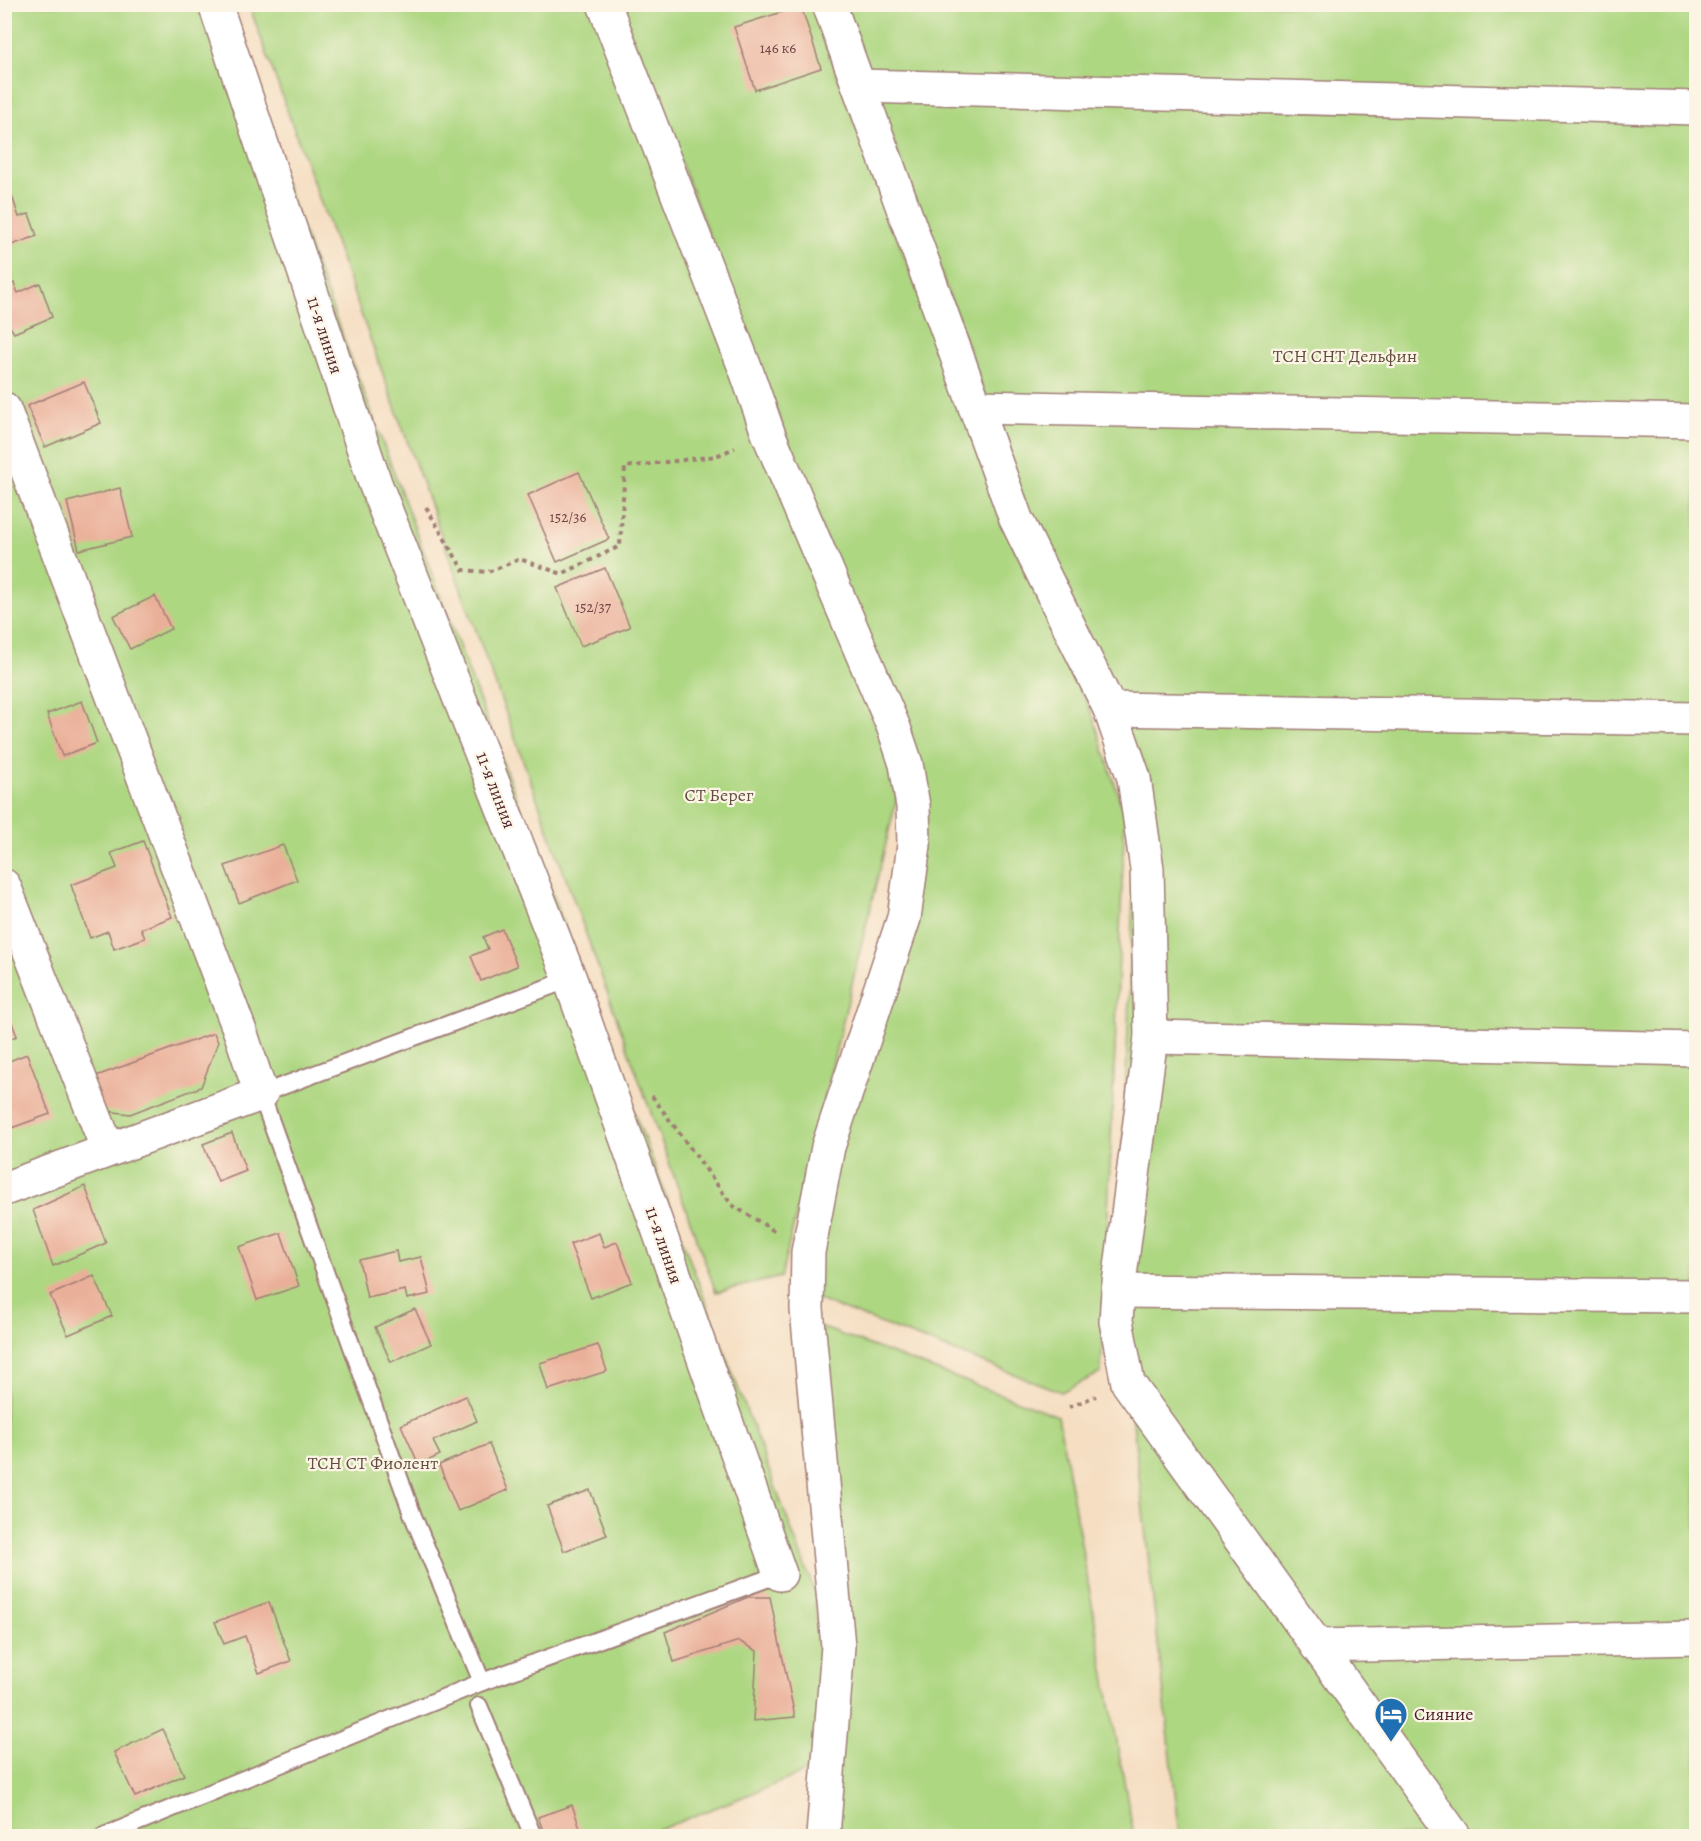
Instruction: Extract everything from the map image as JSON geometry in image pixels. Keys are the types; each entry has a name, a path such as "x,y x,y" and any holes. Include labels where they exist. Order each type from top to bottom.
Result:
{"street":[{"name":"11-я линия","path":"215,4 375,483 570,979 780,1574"},
{"path":"604,4 768,433 894,728 906,764 913,806 914,844 904,918 828,1147 808,1252 807,1309 838,1647 823,1836"},
{"path":"829,4 1016,519 1110,709 1134,778 1147,869 1151,1037 1116,1321 1128,1383 1454,1836"},
{"path":"858,86 1696,108"},
{"path":"975,407 1696,421"},
{"path":"4,410 237,1023 261,1094 4,1189"},
{"path":"1110,709 1696,719"},
{"path":"4,886 108,1150"},
{"path":"1151,1037 1696,1049"},
{"path":"1118,1291 1696,1296"},
{"path":"1317,1647 1696,1638"}],"lane":[{"path":"482,1682 413,1516 261,1094 570,979"},
{"path":"104,1836 482,1682 780,1574"},
{"path":"479,1706 533,1836"}],"path":[{"path":"424,504 463,570 488,572 520,559 562,574 620,546 625,466 716,456 768,433"},
{"path":"648,1090 732,1205 808,1252"}],"green space":[{"name":"ТСН СТ Фиолент","path":"5,5 218,5 814,1590 829,1763 643,1836 5,1836"},
{"name":"СТ Берег","path":"249,5 593,5 900,785 781,1277 716,1292"},
{"path":"620,5 811,5 1007,532 1093,716 1125,816 1101,1373 1061,1392 816,1299 813,1251 925,795"},
{"name":"ТСН СНТ Дельфин","path":"845,5 1696,5 1696,1836 1331,1836 1330,1828 1281,1836 1180,1836 1118,1291 1136,816"},
{"path":"818,1326 1058,1416 1134,1836 818,1836 837,1829"}],"building":[{"path":"801,6 821,68 755,90 734,27"},
{"path":"9,187 19,217 29,214 37,236 6,247 4,189"},
{"path":"14,283 18,293 40,283 52,317 14,333 7,322 4,323 4,287"},
{"path":"84,382 101,423 45,447 27,406"},
{"path":"579,472 609,539 557,562 528,495"},
{"path":"120,488 132,537 79,550 67,502"},
{"path":"605,568 630,627 581,646 557,588"},
{"path":"155,596 171,629 130,649 113,616"},
{"path":"82,701 97,743 62,756 47,714"},
{"path":"143,841 172,917 141,929 145,938 114,949 108,931 90,938 71,885 117,868 111,853"},
{"path":"283,845 297,880 239,903 225,866"},
{"path":"502,929 517,966 481,981 471,956 488,949 483,937"},
{"path":"4,1002 17,1036 4,1041"},
{"path":"214,1033 218,1042 201,1087 130,1114 99,1110 88,1079"},
{"path":"27,1054 50,1114 6,1130 4,1125 4,1063"},
{"path":"232,1133 246,1171 218,1182 203,1144"},
{"path":"85,1186 106,1243 53,1266 33,1210"},
{"path":"281,1233 299,1286 257,1300 239,1247"},
{"path":"599,1233 604,1247 617,1242 632,1282 591,1298 570,1244"},
{"path":"396,1251 398,1262 421,1257 430,1294 407,1299 405,1290 367,1298 359,1260"},
{"path":"94,1276 112,1316 68,1335 50,1295"},
{"path":"415,1309 431,1344 391,1362 375,1327"},
{"path":"598,1345 607,1371 548,1390 540,1363"},
{"path":"466,1396 477,1421 433,1441 440,1455 419,1465 401,1425"},
{"path":"489,1444 508,1490 458,1511 439,1465"},
{"path":"590,1490 607,1535 564,1551 547,1506"},
{"path":"748,1597 770,1597 795,1717 753,1721 757,1651 739,1641 674,1662 665,1632"},
{"path":"269,1602 291,1661 259,1673 245,1636 224,1644 215,1622"},
{"path":"163,1729 184,1775 135,1797 114,1752"},
{"path":"572,1805 583,1836 545,1836 538,1817"}],"place":[{"name":"Сияние","path":"1391,1743"}]}
